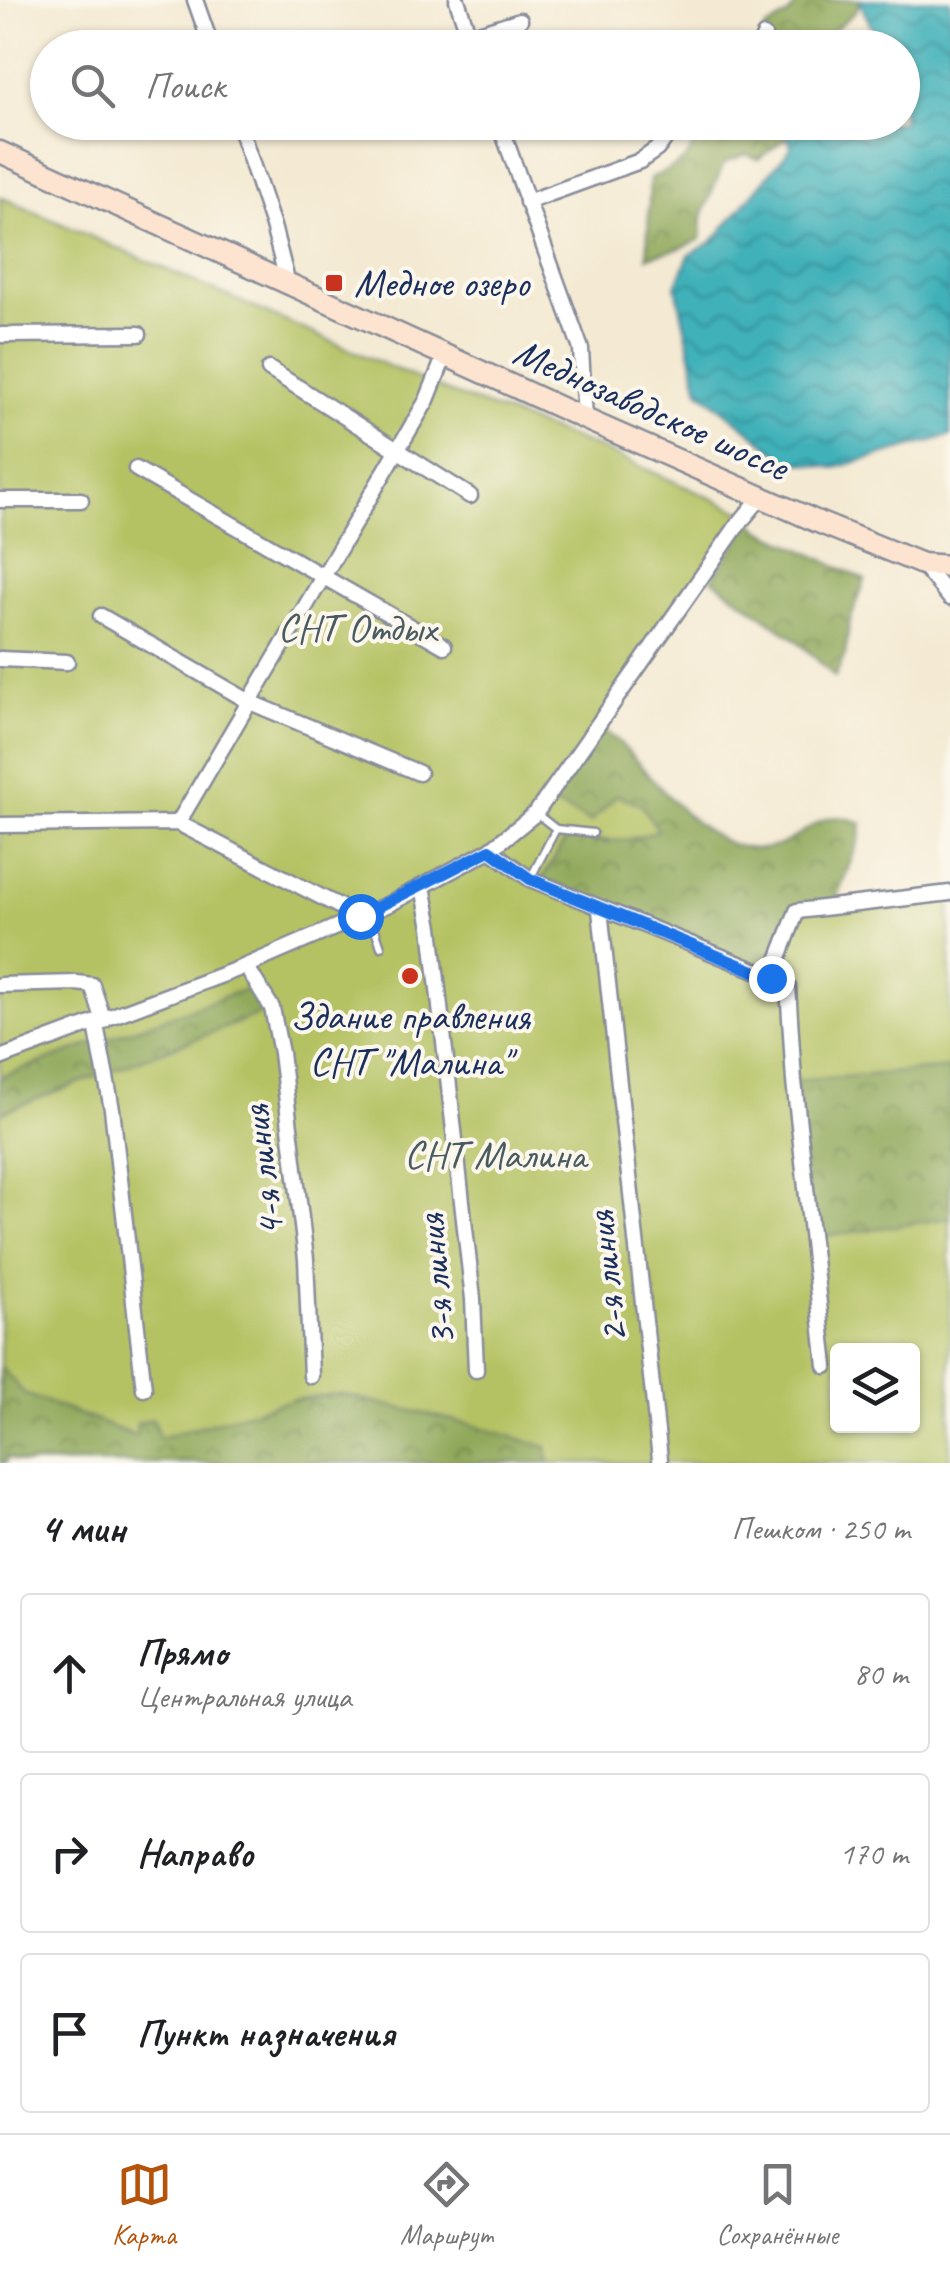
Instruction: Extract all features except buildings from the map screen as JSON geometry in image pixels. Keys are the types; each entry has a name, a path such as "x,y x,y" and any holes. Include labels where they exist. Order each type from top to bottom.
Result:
{"main road":[{"name":"Меднозаводское шоссе","path":"0,152 761,497 922,564 950,566"}],"street":[{"path":"196,0 206,30"},
{"path":"457,0 467,30"},
{"path":"498,30 520,20"},
{"path":"244,140 274,226 288,284"},
{"path":"505,140 581,349 586,420"},
{"path":"527,202 640,162 664,140"},
{"path":"0,334 139,334"},
{"path":"178,824 428,400 445,355"},
{"path":"268,369 470,496"},
{"path":"136,469 444,646"},
{"path":"0,1058 246,966 365,914 490,850 536,813 761,497"},
{"path":"0,500 81,500"},
{"path":"922,564 950,598"},
{"path":"101,616 250,702 419,773"},
{"path":"0,659 67,662"},
{"path":"0,825 178,824 365,914"},
{"path":"490,850 530,879 788,987 794,1081 826,1366"},
{"name":"3-я линия","path":"423,886 434,946 469,1260 476,1370"},
{"path":"771,978 798,912 950,893"},
{"name":"2-я линия","path":"600,910 660,1459"},
{"name":"4-я линия","path":"246,966 272,1008 281,1054 306,1259 311,1376"},
{"path":"0,985 77,982 92,986 112,1109 144,1389"}],"lane":[{"path":"536,813 556,829 593,833"},
{"path":"530,879 556,829"},
{"path":"365,914 381,946"}],"green space":[{"path":"800,0 861,0 855,12 834,30 765,30 788,15"},
{"path":"691,140 726,140 725,145 735,140 784,140 758,159 746,154 724,163 702,216 701,239 647,257 650,178 677,165 692,149"},
{"name":"СНТ Малина","path":"0,197 448,392 594,446 747,514 548,795 553,804 591,822 617,795 641,805 658,830 615,841 571,837 540,883 770,976 797,911 950,893 950,1068 796,1081 812,1238 950,1218 950,1463 549,1463 547,1447 340,1394 291,1400 159,1438 153,1419 137,1423 136,1436 25,1394 0,1366 0,1113 266,1012 251,987 0,1077"},
{"path":"751,520 761,530 865,580 849,624 845,655 835,677 799,642 712,579"},
{"path":"597,725 618,741 694,820 739,846 762,849 786,842 829,818 862,823 834,905 770,977 543,879 562,845 571,837 607,843 591,822 553,804 548,795"},
{"path":"252,987 266,1012 0,1113 0,1077"},
{"path":"950,1068 950,1218 812,1238 795,1081"},
{"path":"0,1366 25,1394 135,1436 137,1423 153,1419 160,1438 291,1400 340,1394 548,1447 549,1463 24,1463 7,1457 6,1463 0,1463"}],"water":[{"path":"950,0 950,436 835,468 786,460 699,390 676,286 689,255 713,241 791,148 789,140 920,140 920,30 873,30 860,3"}],"place":[{"name":"Медное озеро","path":"334,283"},
{"name":"Здание правления СНТ \"Малина\"","path":"410,976"}],"route":[{"path":"360,916 490,850 530,879 771,978"}],"park label":[{"name":"СНТ Отдых","path":"357,628"}]}
